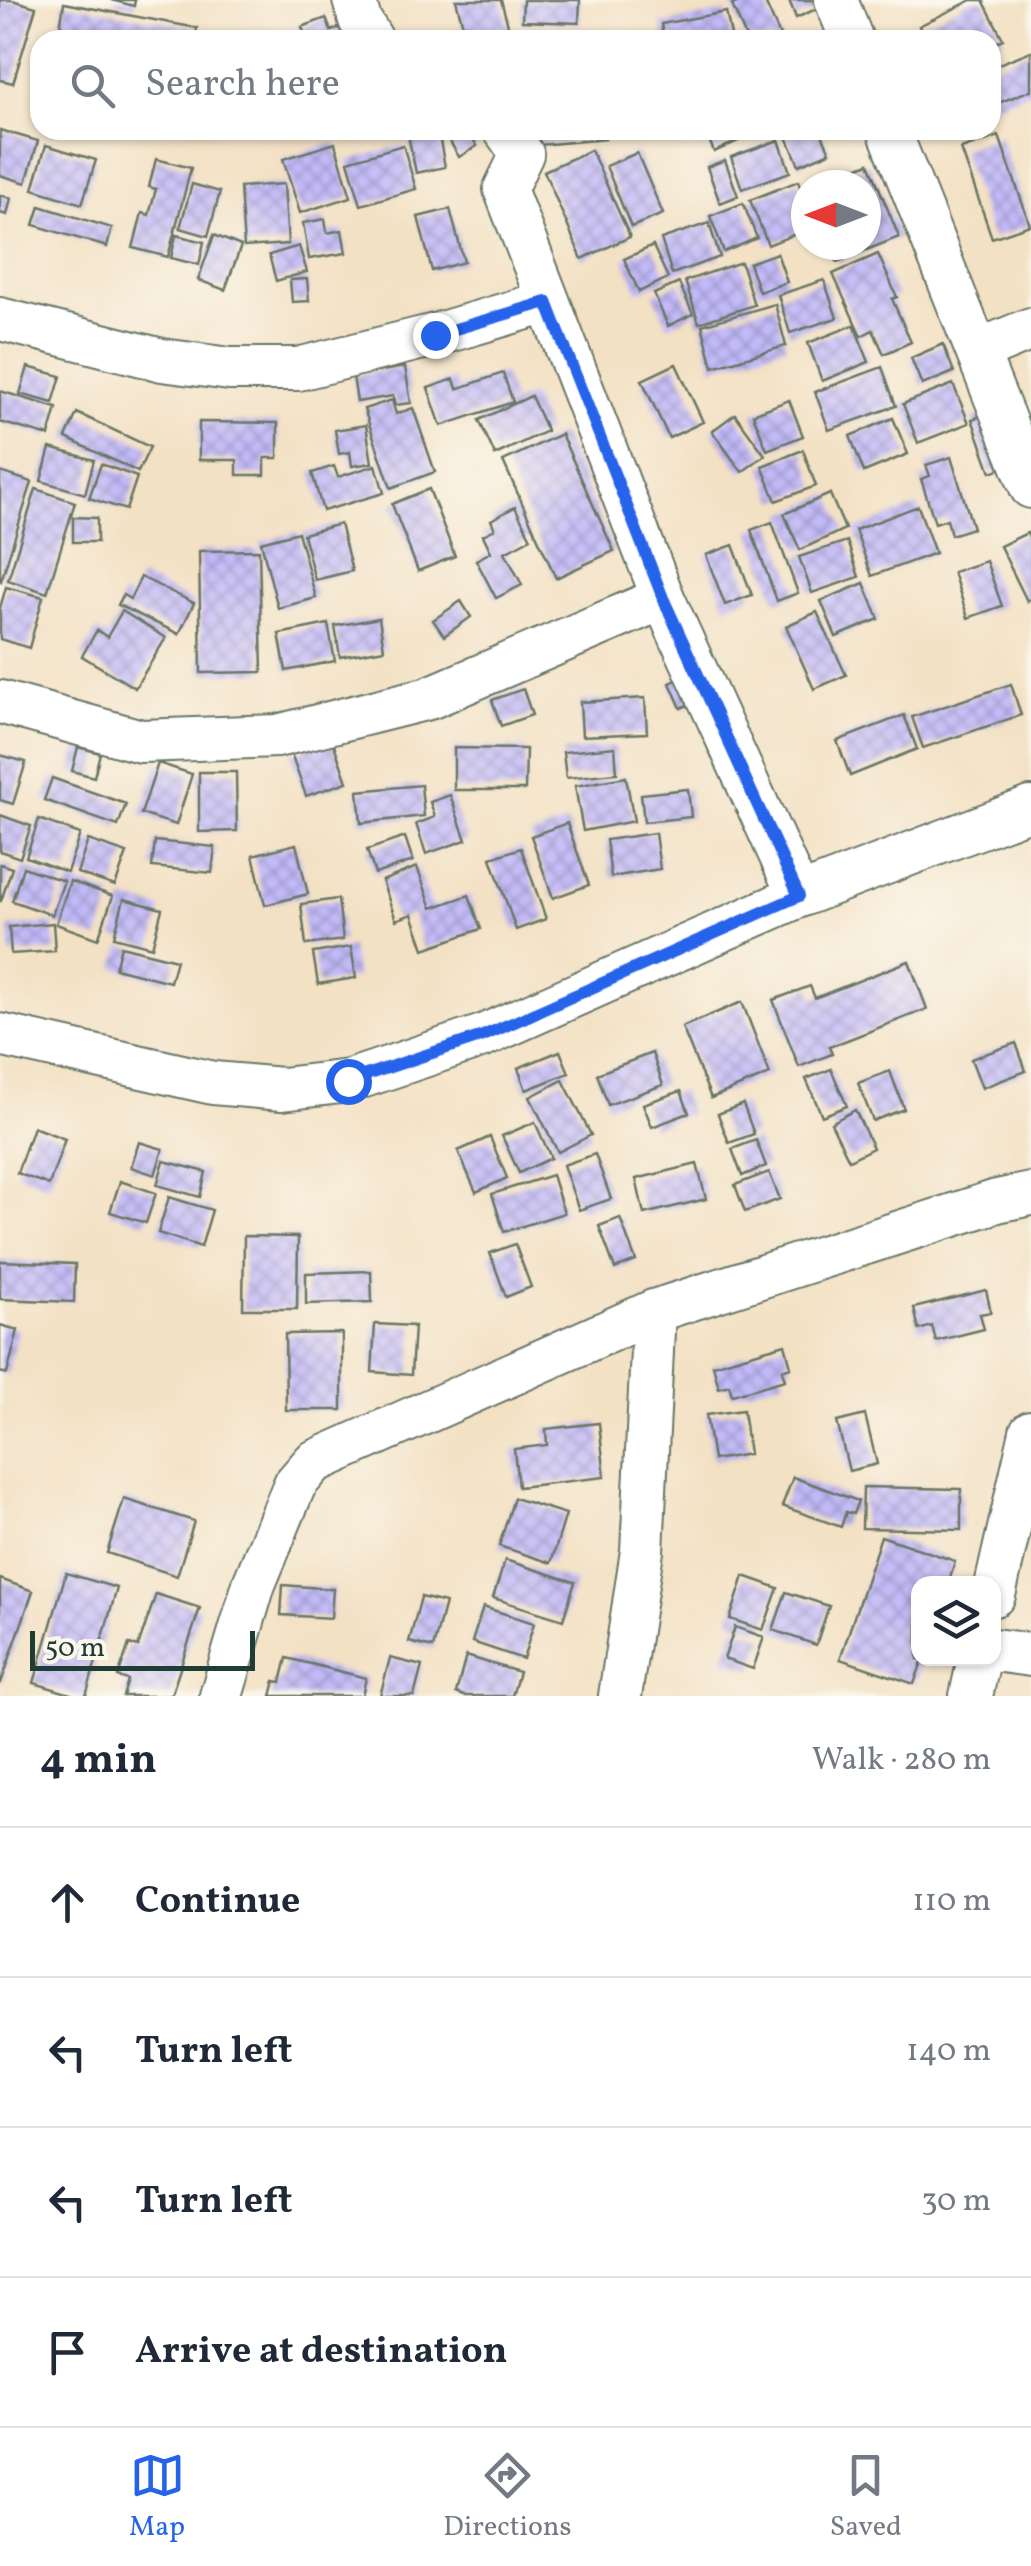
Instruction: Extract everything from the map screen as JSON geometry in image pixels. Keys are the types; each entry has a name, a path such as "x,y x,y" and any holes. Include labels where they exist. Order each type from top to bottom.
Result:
{"street":[{"path":"354,0 366,30"},
{"path":"836,0 848,30"},
{"path":"512,140 522,154 505,189 547,302 663,598 799,896"},
{"path":"893,140 1031,486"},
{"path":"0,319 162,360 230,369 298,369 547,302"},
{"path":"978,351 1031,329"},
{"path":"0,702 141,741 277,736 429,698 663,598"},
{"path":"0,1037 212,1083 282,1089 348,1081 483,1036 799,896 1031,808"},
{"path":"222,1696 254,1584 295,1484 314,1462 654,1311 997,1201 1031,1194"},
{"path":"620,1696 642,1550 654,1311"},
{"path":"998,1576 1031,1432"},
{"path":"1001,1651 1031,1655"},
{"path":"970,1696 977,1666"}],"building":[{"path":"0,0 36,7 13,83 0,80"},
{"path":"111,0 135,0 134,6"},
{"path":"456,0 501,0 509,30 464,30"},
{"path":"523,0 580,0 579,23 522,21"},
{"path":"743,0 764,0 778,30 743,30 732,5"},
{"path":"789,0 828,0 830,3 796,18"},
{"path":"972,0 983,0 998,30 921,30 919,26"},
{"path":"64,3 197,28 197,30 60,30"},
{"path":"726,12 730,30 662,30 661,24"},
{"path":"326,18 331,30 303,30 302,27"},
{"path":"1031,51 1031,90 1001,102 1001,63"},
{"path":"0,130 38,141 26,183 0,175"},
{"path":"409,140 440,140 445,167 416,173"},
{"path":"449,140 474,140 477,146 459,157"},
{"path":"538,140 594,140 539,145"},
{"path":"709,140 740,140 714,152"},
{"path":"779,140 790,172 742,189 731,157"},
{"path":"788,140 825,140 830,152 799,165"},
{"path":"1000,140 1030,225 992,238 961,149"},
{"path":"335,143 351,197 300,213 283,159"},
{"path":"46,145 96,160 82,204 33,189"},
{"path":"403,145 416,189 361,205 348,161"},
{"path":"591,150 630,237 582,259 544,171"},
{"path":"637,153 663,214 631,227 606,166"},
{"path":"156,159 191,168 168,257 133,248 142,213 149,215 156,189 149,187"},
{"path":"725,160 738,196 720,203 707,167"},
{"path":"869,163 872,170 852,170"},
{"path":"192,184 220,192 208,236 180,228"},
{"path":"284,184 288,244 244,247 240,187"},
{"path":"791,184 791,236 768,245 750,200"},
{"path":"881,193 899,237 881,244"},
{"path":"0,195 11,198 7,215 0,213"},
{"path":"743,203 757,238 724,252 710,216"},
{"path":"40,206 112,228 107,247 34,225"},
{"path":"450,209 464,262 432,271 418,217"},
{"path":"325,219 327,233 342,230 346,253 309,259 303,223"},
{"path":"709,223 720,257 672,274 661,239"},
{"path":"176,235 204,242 199,265 171,258"},
{"path":"214,235 241,246 225,290 198,280"},
{"path":"299,246 307,272 276,281 269,255"},
{"path":"653,246 668,278 639,292 624,259"},
{"path":"777,253 787,282 759,292 749,263"},
{"path":"864,260 881,260 911,342 884,354 873,330 861,336 833,274"},
{"path":"741,262 754,305 699,323 685,281"},
{"path":"307,279 309,301 292,302 290,280"},
{"path":"824,280 837,318 790,333 778,295"},
{"path":"679,283 693,314 668,326 654,294"},
{"path":"775,304 786,346 713,367 702,325"},
{"path":"854,325 869,362 822,381 808,343"},
{"path":"943,344 954,372 922,385 911,358"},
{"path":"676,364 703,422 669,438 642,380"},
{"path":"28,367 61,376 53,403 20,394"},
{"path":"405,367 411,403 395,405 393,396 357,402 353,376"},
{"path":"882,367 896,406 829,430 815,392"},
{"path":"503,373 513,402 441,426 428,388 454,379 457,389"},
{"path":"953,384 969,423 918,443 903,404"},
{"path":"0,391 57,408 49,436 0,422"},
{"path":"531,396 547,431 495,455 479,420"},
{"path":"392,400 396,414 413,408 435,472 391,488 364,409"},
{"path":"789,400 803,436 767,450 753,414"},
{"path":"995,411 1014,464 991,472 972,419"},
{"path":"77,413 150,447 138,472 66,438"},
{"path":"735,414 765,455 742,472 712,431"},
{"path":"893,418 908,454 864,472 850,436"},
{"path":"199,422 278,423 278,458 265,458 265,475 237,475 237,460 199,460"},
{"path":"366,425 372,463 352,466 350,452 339,454 335,430"},
{"path":"561,434 614,551 556,578 503,461"},
{"path":"50,448 94,460 85,494 41,481"},
{"path":"803,450 816,486 776,501 762,466"},
{"path":"951,457 973,528 951,535 947,519 935,523 921,479 930,476 926,465"},
{"path":"101,464 137,477 126,510 89,498"},
{"path":"376,465 384,493 323,511 312,473 334,466 338,477"},
{"path":"0,472 32,482 1,581 0,580"},
{"path":"36,489 75,502 47,593 8,580"},
{"path":"429,489 455,556 418,571 392,504"},
{"path":"830,494 845,529 800,550 784,514"},
{"path":"918,506 935,553 872,576 855,530"},
{"path":"515,507 531,538 505,552 522,585 496,598 476,560 491,552 483,535 495,529 491,520"},
{"path":"73,517 97,518 97,542 73,542"},
{"path":"772,522 798,593 777,601 751,530"},
{"path":"340,524 352,571 315,580 303,534"},
{"path":"298,532 316,598 278,608 261,542"},
{"path":"1027,533 1031,542 1031,598 1027,601 1000,546"},
{"path":"847,541 859,577 812,593 799,557"},
{"path":"733,545 752,595 725,605 706,555"},
{"path":"259,550 262,672 201,673 199,551"},
{"path":"986,561 1002,606 968,618 953,572"},
{"path":"141,577 194,603 179,634 118,605 123,595 130,599"},
{"path":"864,583 879,619 836,637 821,601"},
{"path":"6,587 43,597 29,648 0,639 0,608"},
{"path":"461,601 471,617 444,636 433,620"},
{"path":"122,611 166,638 135,688 82,656 97,630 107,637"},
{"path":"817,612 846,675 814,689 786,626"},
{"path":"379,618 384,649 340,657 335,626"},
{"path":"328,624 335,661 286,671 279,634"},
{"path":"687,675 699,700 681,708 670,683"},
{"path":"1011,684 1021,715 923,748 912,717"},
{"path":"523,689 532,715 501,726 492,700"},
{"path":"645,698 647,733 582,736 580,702"},
{"path":"904,715 917,749 850,776 837,741"},
{"path":"332,739 347,782 306,796 291,754"},
{"path":"78,747 100,753 94,777 72,771"},
{"path":"615,747 617,773 566,778 563,752"},
{"path":"454,748 526,749 525,790 454,790"},
{"path":"0,755 26,762 13,804 0,800"},
{"path":"158,763 192,774 176,825 141,814"},
{"path":"199,772 236,772 237,831 199,832"},
{"path":"626,777 634,821 583,831 575,786"},
{"path":"52,778 126,804 118,826 44,800"},
{"path":"421,785 424,816 361,823 358,791"},
{"path":"688,789 691,817 644,822 641,794"},
{"path":"450,795 466,840 426,854 416,824 435,817 430,802"},
{"path":"0,815 31,826 20,858 0,851"},
{"path":"39,819 80,834 67,872 26,857"},
{"path":"567,823 589,885 553,898 531,836"},
{"path":"655,833 660,869 611,877 606,840"},
{"path":"405,837 413,861 375,874 367,850"},
{"path":"88,840 127,853 115,886 77,873"},
{"path":"155,841 215,847 212,873 152,867"},
{"path":"296,844 308,894 265,905 253,855"},
{"path":"521,848 546,919 516,930 491,858"},
{"path":"0,864 12,868 1,901 0,901"},
{"path":"23,867 64,881 52,915 12,901"},
{"path":"417,867 432,908 469,895 481,929 424,949 412,914 396,920 382,881"},
{"path":"70,881 113,896 98,939 56,924"},
{"path":"124,899 162,909 152,947 114,937"},
{"path":"338,899 343,940 306,945 301,904"},
{"path":"53,923 55,951 11,954 9,927"},
{"path":"121,946 176,960 170,982 115,968"},
{"path":"351,947 356,978 318,984 313,953"},
{"path":"909,961 927,1009 829,1047 832,1054 799,1067 773,1000 810,986 815,998"},
{"path":"742,1002 770,1074 711,1098 682,1027"},
{"path":"1016,1043 1026,1071 982,1088 971,1059"},
{"path":"560,1051 569,1073 526,1090 518,1068"},
{"path":"652,1053 663,1085 608,1105 597,1074"},
{"path":"831,1069 847,1106 822,1116 806,1079"},
{"path":"890,1071 904,1109 873,1121 858,1083"},
{"path":"563,1080 591,1135 558,1152 530,1097"},
{"path":"681,1091 689,1113 652,1127 643,1104"},
{"path":"743,1104 754,1134 729,1143 718,1114"},
{"path":"855,1110 873,1148 849,1160 831,1123"},
{"path":"535,1122 551,1158 519,1173 502,1136"},
{"path":"33,1127 65,1139 49,1185 17,1173"},
{"path":"490,1137 507,1178 476,1192 458,1151"},
{"path":"756,1140 766,1166 742,1176 732,1149"},
{"path":"139,1142 163,1149 155,1175 131,1167"},
{"path":"595,1154 611,1199 579,1210 563,1165"},
{"path":"164,1161 206,1172 200,1197 157,1185"},
{"path":"697,1164 706,1199 644,1214 636,1179"},
{"path":"769,1172 780,1199 745,1212 735,1185"},
{"path":"552,1175 564,1213 504,1232 492,1194"},
{"path":"120,1181 156,1193 146,1223 110,1212"},
{"path":"169,1197 212,1210 201,1247 158,1233"},
{"path":"620,1218 636,1261 615,1269 599,1226"},
{"path":"244,1236 298,1237 297,1309 243,1309"},
{"path":"515,1244 531,1287 506,1297 490,1253"},
{"path":"0,1261 75,1264 74,1302 0,1299"},
{"path":"371,1271 372,1302 306,1304 306,1273"},
{"path":"986,1290 991,1312 980,1314 984,1329 936,1341 932,1326 919,1330 914,1308"},
{"path":"375,1324 414,1326 411,1375 372,1372"},
{"path":"0,1325 18,1330 7,1374 0,1372"},
{"path":"342,1333 342,1410 286,1410 285,1334"},
{"path":"785,1344 791,1367 782,1370 785,1380 732,1395 729,1385 719,1388 713,1365"},
{"path":"743,1410 749,1454 713,1460 706,1415"},
{"path":"865,1415 877,1464 849,1471 837,1422"},
{"path":"599,1423 605,1477 518,1487 514,1449 547,1445 546,1429"},
{"path":"793,1477 858,1501 853,1514 846,1512 841,1527 782,1506"},
{"path":"863,1487 961,1489 961,1530 862,1528"},
{"path":"514,1498 566,1514 551,1563 499,1546"},
{"path":"124,1499 194,1521 177,1576 107,1553"},
{"path":"881,1536 955,1561 950,1576 911,1576 911,1666 920,1666 914,1684 840,1659"},
{"path":"505,1560 575,1582 563,1620 493,1598"},
{"path":"66,1573 117,1588 86,1696 34,1683"},
{"path":"744,1576 778,1588 763,1630 730,1619"},
{"path":"0,1579 33,1591 1,1683 0,1683"},
{"path":"283,1585 333,1589 331,1618 281,1615"},
{"path":"786,1592 829,1606 816,1645 773,1630"},
{"path":"156,1594 200,1608 171,1696 123,1696 128,1680 118,1677 129,1644 138,1647"},
{"path":"421,1597 445,1603 433,1648 409,1642"},
{"path":"483,1607 534,1623 523,1659 472,1642"},
{"path":"735,1627 764,1637 753,1669 724,1659"},
{"path":"466,1656 519,1672 512,1696 456,1693"},
{"path":"287,1658 366,1678 362,1696 271,1696 275,1681 281,1682"},
{"path":"390,1658 422,1666 414,1696 380,1696"}],"route":[{"path":"348,1081 483,1036 799,896 663,598 547,302 435,335"}]}
